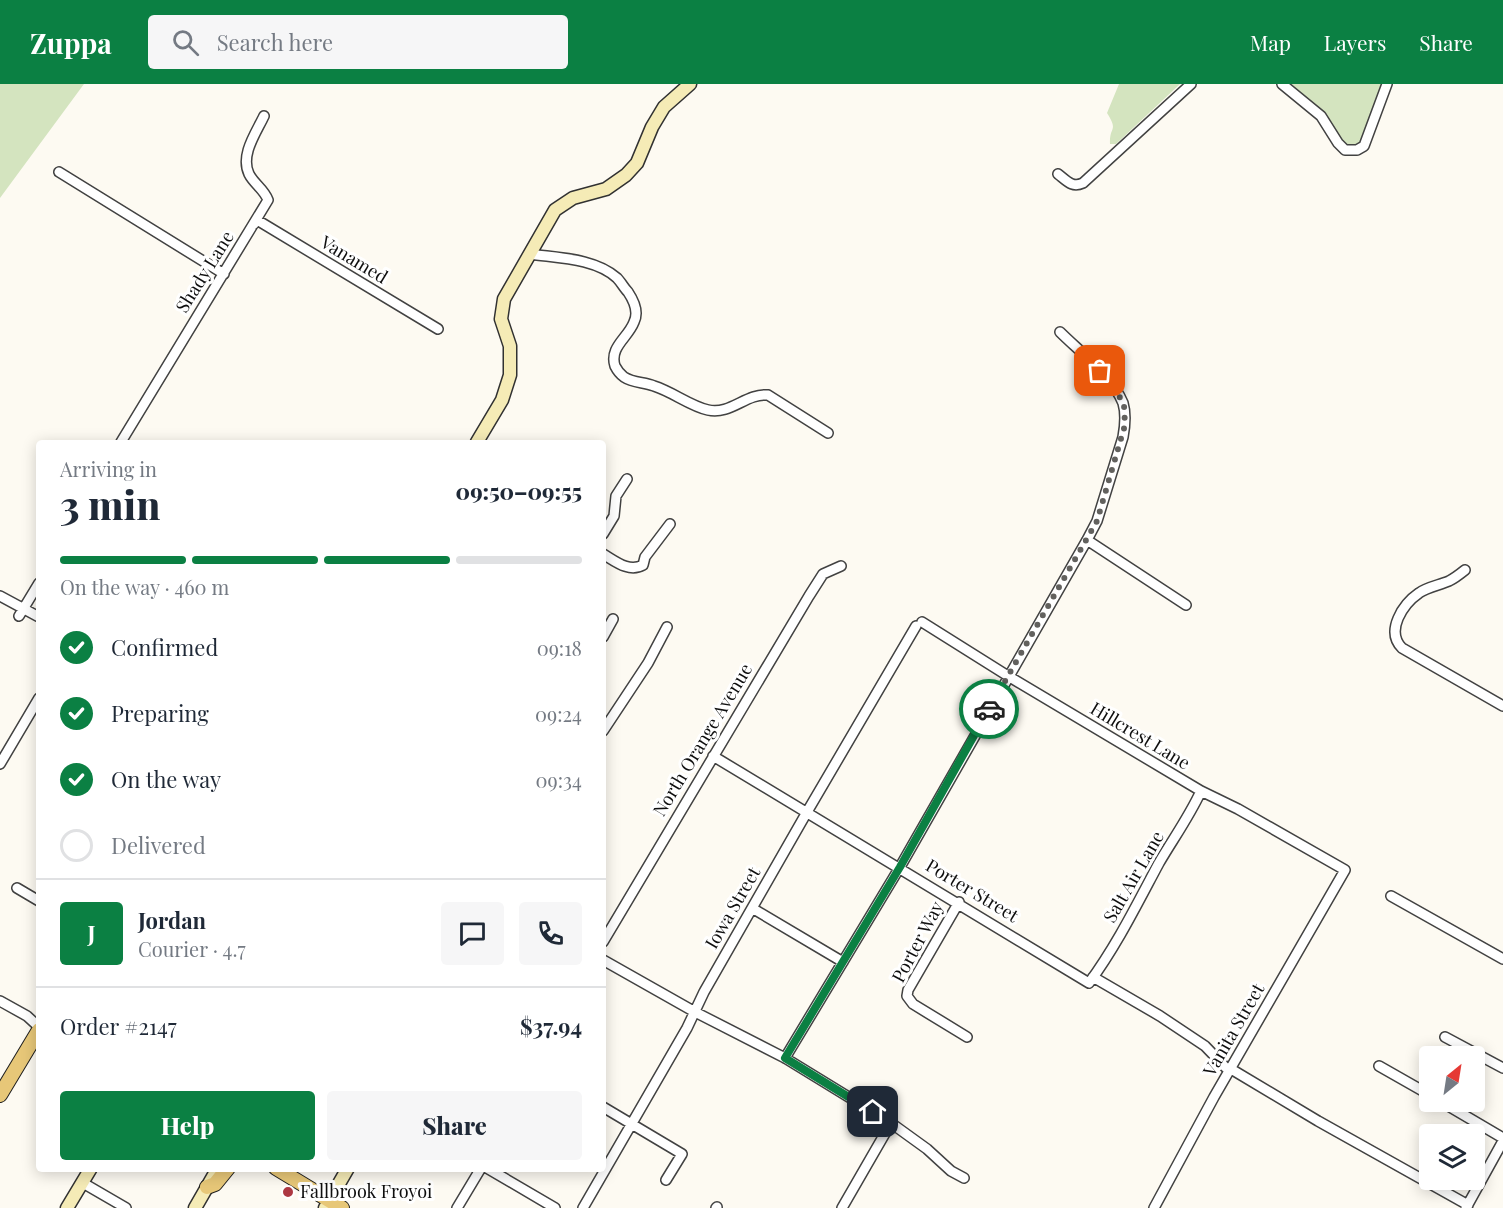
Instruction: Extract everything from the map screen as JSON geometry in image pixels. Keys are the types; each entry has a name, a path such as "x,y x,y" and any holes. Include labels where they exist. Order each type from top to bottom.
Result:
{"main road":[{"path":"478,440 502,400 510,375 510,346 501,319 504,299 555,210 573,198 606,189 626,175 637,163 663,107 690,84"},
{"path":"0,1095 36,1033"},
{"path":"67,1208 89,1172"},
{"path":"195,1208 216,1172"},
{"path":"207,1187 215,1184 225,1172"},
{"path":"282,1172 332,1206 346,1172"}],"street":[{"path":"1058,174 1071,184 1083,183 1191,84"},
{"path":"1282,84 1321,117 1345,150 1357,150 1364,146 1387,84"},
{"name":"Shady Lane","path":"122,440 268,200 265,191 248,173 246,153 264,116"},
{"path":"59,172 224,274"},
{"name":"Vanamed","path":"254,224 257,220 438,330"},
{"path":"530,254 580,261 607,271 618,279 633,300 636,310 634,322 616,348 614,358 616,369 624,377 634,382 653,385 708,410 722,411 760,394 768,395 828,433"},
{"path":"785,1058 900,867 1097,521 1123,436 1124,405 1113,385 1059,332"},
{"path":"606,529 614,516 616,496 627,479"},
{"path":"606,556 630,569 637,569 643,565 645,557 670,524"},
{"path":"1087,540 1186,605"},
{"name":"North Orange Avenue","path":"606,937 823,574 841,566"},
{"path":"1465,570 1450,580 1419,592 1398,617 1395,637 1402,648 1503,706"},
{"path":"22,612 36,588"},
{"path":"0,597 22,612 36,616"},
{"path":"606,632 614,619"},
{"name":"Hillcrest Lane","path":"919,624 1201,791 1238,809 1345,870"},
{"name":"Iowa Street","path":"606,1169 807,812 919,624"},
{"path":"606,726 648,663 668,627"},
{"path":"0,764 36,703"},
{"name":"Porter Street","path":"713,756 1091,980 1160,1016 1205,1046 1230,1070 1467,1207"},
{"name":"Salt Air Lane","path":"1091,980 1107,958 1161,860 1191,813 1201,791"},
{"name":"Vanita Street","path":"1154,1208 1345,870"},
{"path":"17,888 36,899"},
{"path":"1391,896 1503,958"},
{"name":"Porter Way","path":"959,902 908,990 907,996 913,1004 967,1037"},
{"path":"752,908 843,962"},
{"path":"606,962 695,1012 785,1058 891,1123 927,1149 951,1171 964,1178"},
{"path":"0,1001 27,1017 36,1025"},
{"path":"1445,1037 1503,1068"},
{"path":"1379,1066 1419,1089"},
{"path":"606,1109 682,1154 666,1180"},
{"path":"1458,1112 1503,1139 1500,1154 1467,1207"},
{"path":"842,1208 891,1123"},
{"path":"457,1208 479,1172"},
{"path":"494,1172 555,1208"},
{"name":"Iowa Street","path":"583,1208 604,1172"},
{"path":"82,1183 126,1208"}],"green space":[{"path":"0,84 84,84 0,198"},
{"path":"1119,84 1180,84 1116,144 1110,144 1113,126 1107,113"},
{"path":"1290,84 1382,84 1362,141 1356,148 1347,146 1313,104"}],"way so far":[{"path":"989,709 1097,521 1125,425 1124,405 1113,385 1100,371"}],"place":[{"name":"Fallbrook Froyoi","path":"288,1192"}],"route":[{"path":"873,1112 785,1058 900,867 989,709"}]}
